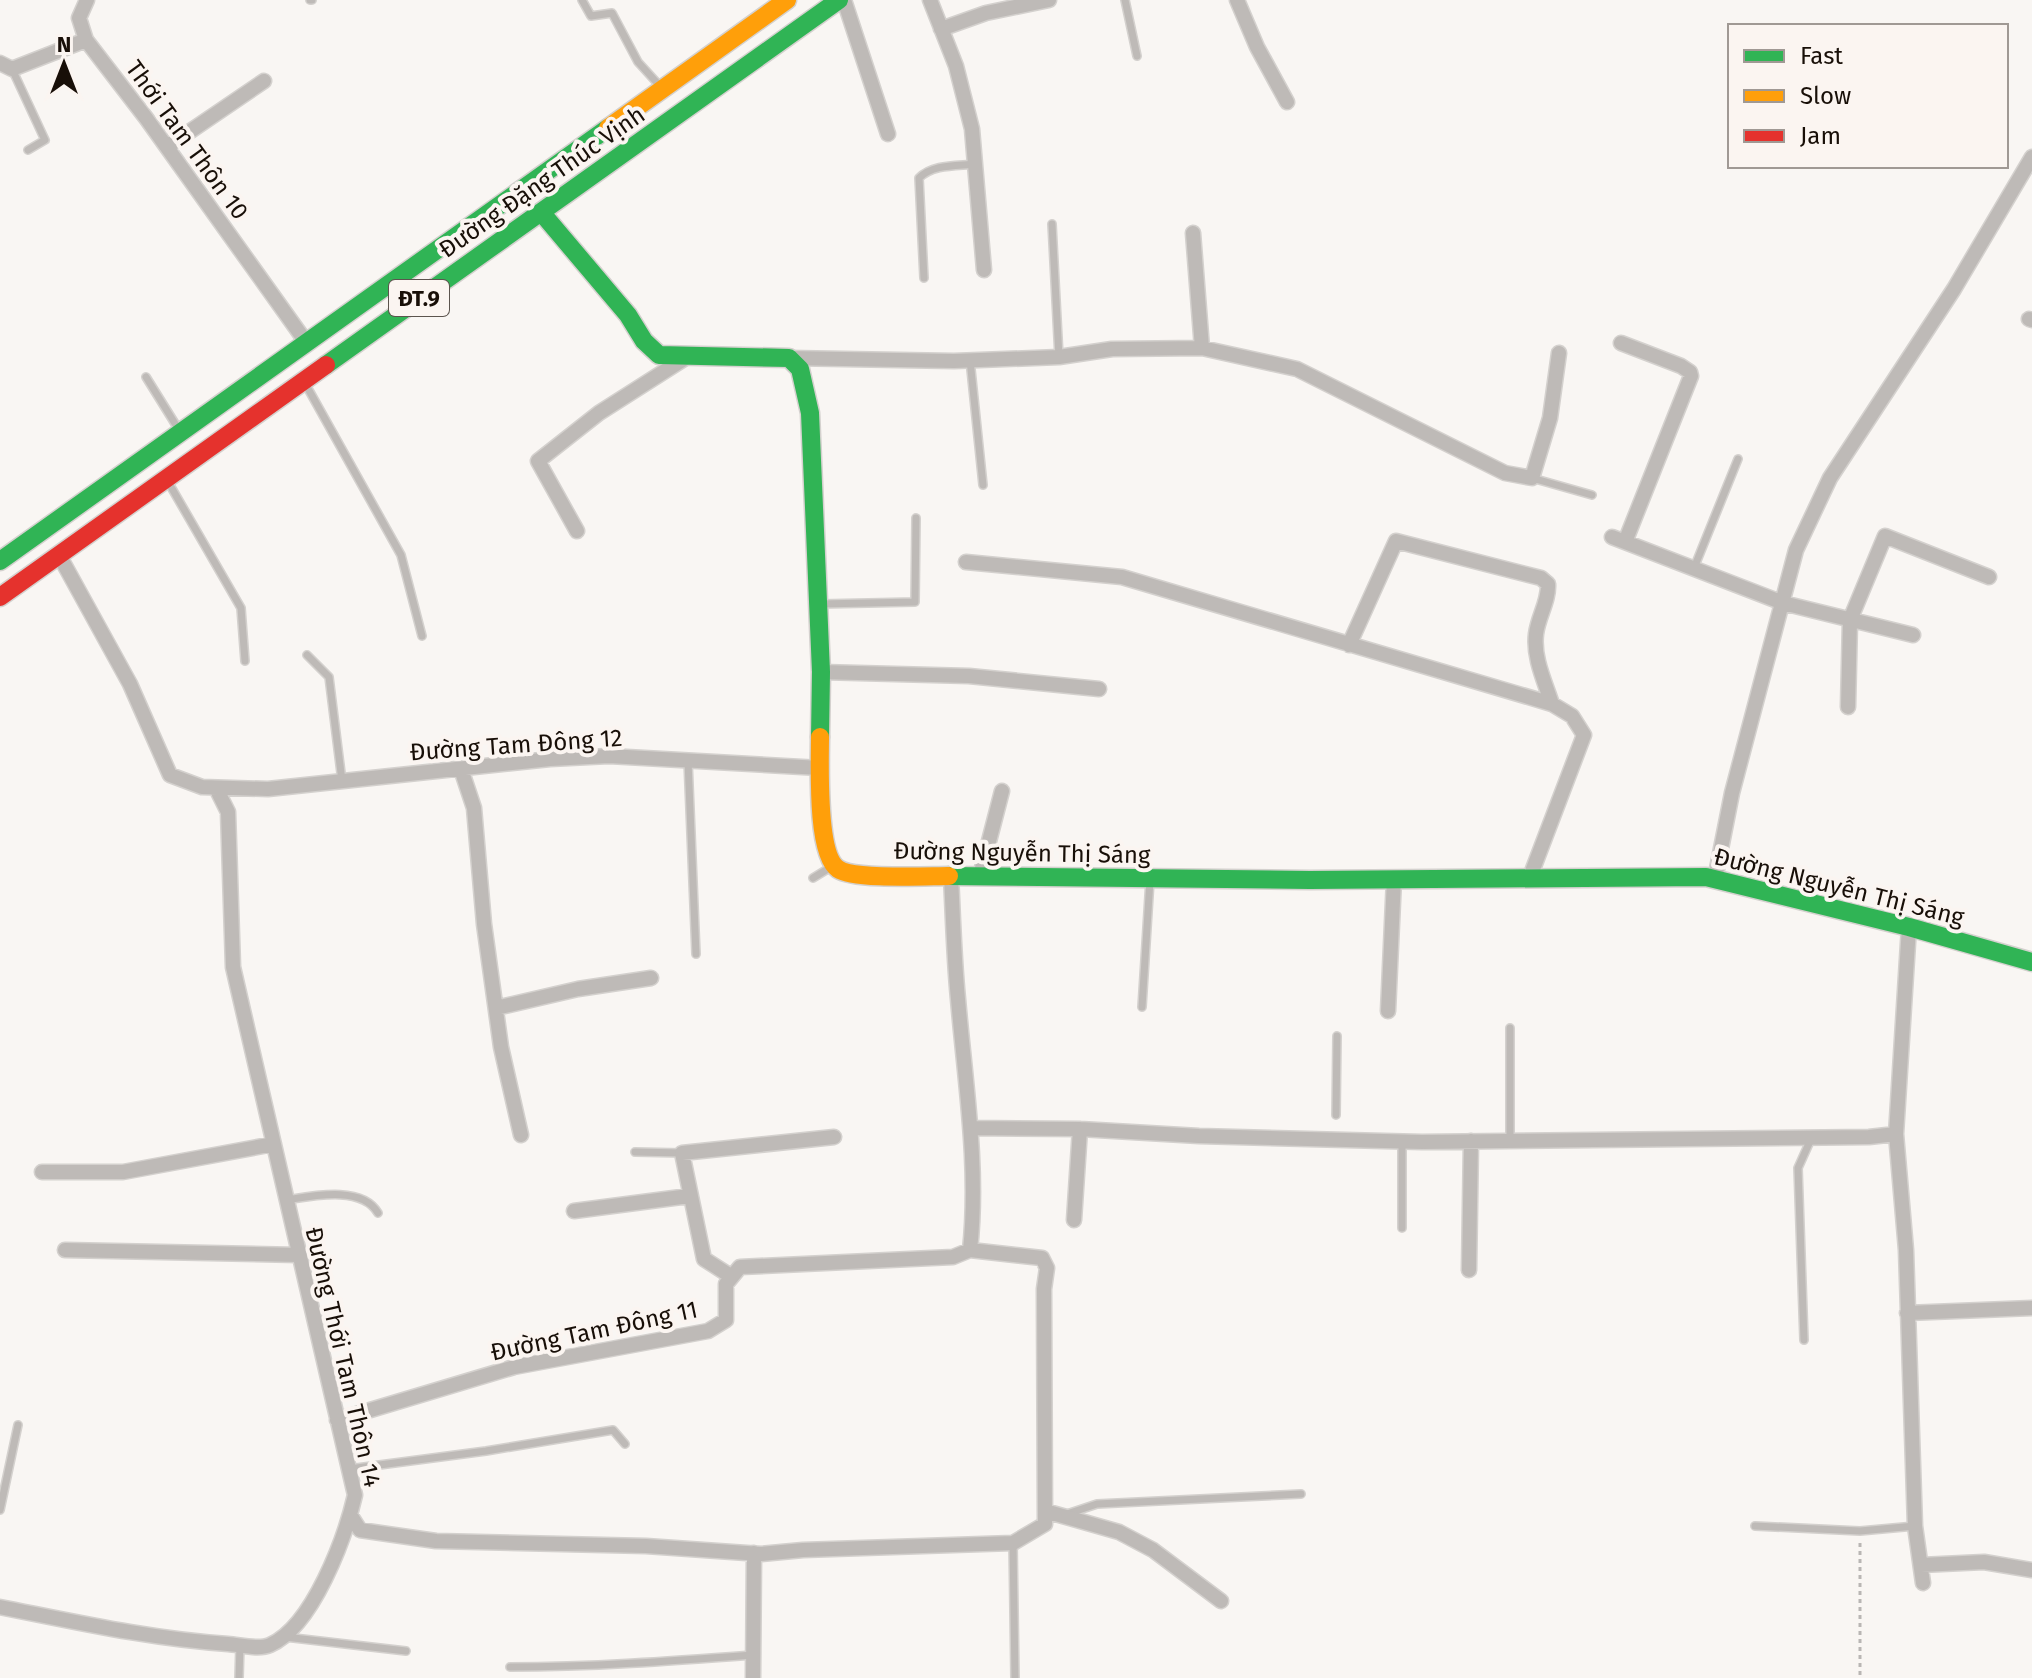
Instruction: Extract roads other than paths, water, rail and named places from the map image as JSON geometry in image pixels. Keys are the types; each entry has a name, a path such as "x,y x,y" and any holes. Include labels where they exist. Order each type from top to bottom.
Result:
{"street":[{"path":"6,66 86,40 79,18 87,0"},
{"name":"Đường Đặng Thúc Vịnh","path":"0,561 787,0"},
{"path":"842,0 888,134"},
{"name":"Đường Đặng Thúc Vịnh","path":"0,597 842,0"},
{"path":"930,0 956,66 972,129 984,270"},
{"path":"941,29 986,13 1049,0"},
{"path":"1237,0 1257,47 1287,102"},
{"name":"Thới Tam Thôn 10","path":"86,40 167,147 306,342"},
{"path":"167,147 264,81"},
{"path":"1715,879 1732,793 1796,550 1830,478 1954,289 2032,157"},
{"path":"541,212 659,355 970,360 1059,357 1112,349 1202,348 1297,369 1505,473 1532,478 1550,418 1559,353"},
{"path":"1193,233 1202,348"},
{"path":"1621,343 1681,366 1691,376 1619,540 1783,603 1913,635"},
{"path":"577,531 538,461 599,413 690,355"},
{"path":"789,358 800,369 810,413 821,672 820,802 829,860 833,866"},
{"path":"1848,707 1850,620 1885,536 1989,577"},
{"path":"1349,645 1396,541 1541,578 1548,584 1549,594 1535,635 1537,660 1552,704"},
{"name":"Đường Tam Đông 12","path":"59,555 130,684 170,775 202,787 268,789 550,759 609,756 820,768"},
{"path":"966,562 1122,577 1552,704 1572,716 1584,735 1530,877"},
{"path":"821,672 969,676 1099,689"},
{"path":"461,769 474,808 484,924 501,1047 521,1135"},
{"name":"Đường Thới Tam Thôn 14","path":"216,788 228,812 233,967 355,1495 351,1516 316,1597 285,1637"},
{"path":"980,876 1002,791"},
{"name":"Đường Nguyễn Thị Sáng","path":"833,866 840,871 862,875 1394,879 1706,877 1909,927 2032,962"},
{"path":"951,876 957,996 971,1128 970,1250"},
{"path":"1388,1011 1394,879"},
{"path":"1909,927 1896,1134 1906,1250 1915,1526 1923,1583"},
{"path":"496,1008 578,989 651,978"},
{"path":"971,1128 1080,1129 1402,1142 1896,1134"},
{"path":"1074,1220 1080,1129"},
{"path":"351,1516 360,1530 436,1541 646,1546 754,1553 1013,1543 1045,1524 1044,1289 1047,1268 1042,1258 970,1250 953,1257 740,1267 732,1277 704,1259 682,1153 834,1137"},
{"path":"1469,1270 1471,1141"},
{"path":"42,1172 123,1172 170,1166 274,1144"},
{"path":"574,1211 689,1196"},
{"path":"65,1250 298,1255"},
{"name":"Đường Tam Đông 11","path":"337,1420 514,1367 708,1331 726,1320 726,1284 732,1277"},
{"path":"1907,1313 2032,1308"},
{"path":"1045,1511 1119,1532 1153,1550 1221,1601"},
{"path":"753,1678 754,1553"},
{"path":"1921,1565 1984,1562 2032,1570"},
{"path":"0,1607 173,1640 266,1647 285,1637"}],"lane":[{"path":"582,0 591,16 612,13 638,62 664,89"},
{"path":"1125,0 1137,56"},
{"path":"6,66 45,140 28,150"},
{"path":"924,278 919,178 939,168 975,164"},
{"path":"1052,224 1059,357"},
{"path":"970,360 983,485"},
{"path":"146,377 180,431"},
{"path":"303,380 401,555 422,636"},
{"path":"1694,568 1738,459"},
{"path":"166,478 241,608 245,661"},
{"path":"1532,478 1592,495"},
{"path":"819,604 915,602 916,518"},
{"path":"307,655 329,677 342,781"},
{"path":"688,761 696,954"},
{"path":"813,878 833,866"},
{"path":"1142,1007 1151,878"},
{"path":"1510,1028 1510,1141"},
{"path":"1336,1115 1337,1036"},
{"path":"1804,1340 1798,1168 1812,1137"},
{"path":"1402,1142 1402,1228"},
{"path":"635,1152 682,1153"},
{"path":"286,1200 314,1196 351,1197 364,1200 374,1206 378,1213"},
{"path":"0,1510 18,1425"},
{"path":"349,1469 613,1430 625,1444"},
{"path":"1061,1516 1097,1504 1301,1494"},
{"path":"1755,1526 1860,1531 1915,1526"},
{"path":"1013,1543 1015,1678"},
{"path":"285,1637 406,1651"},
{"path":"239,1678 240,1645"},
{"path":"510,1667 585,1667 753,1655"}]}
